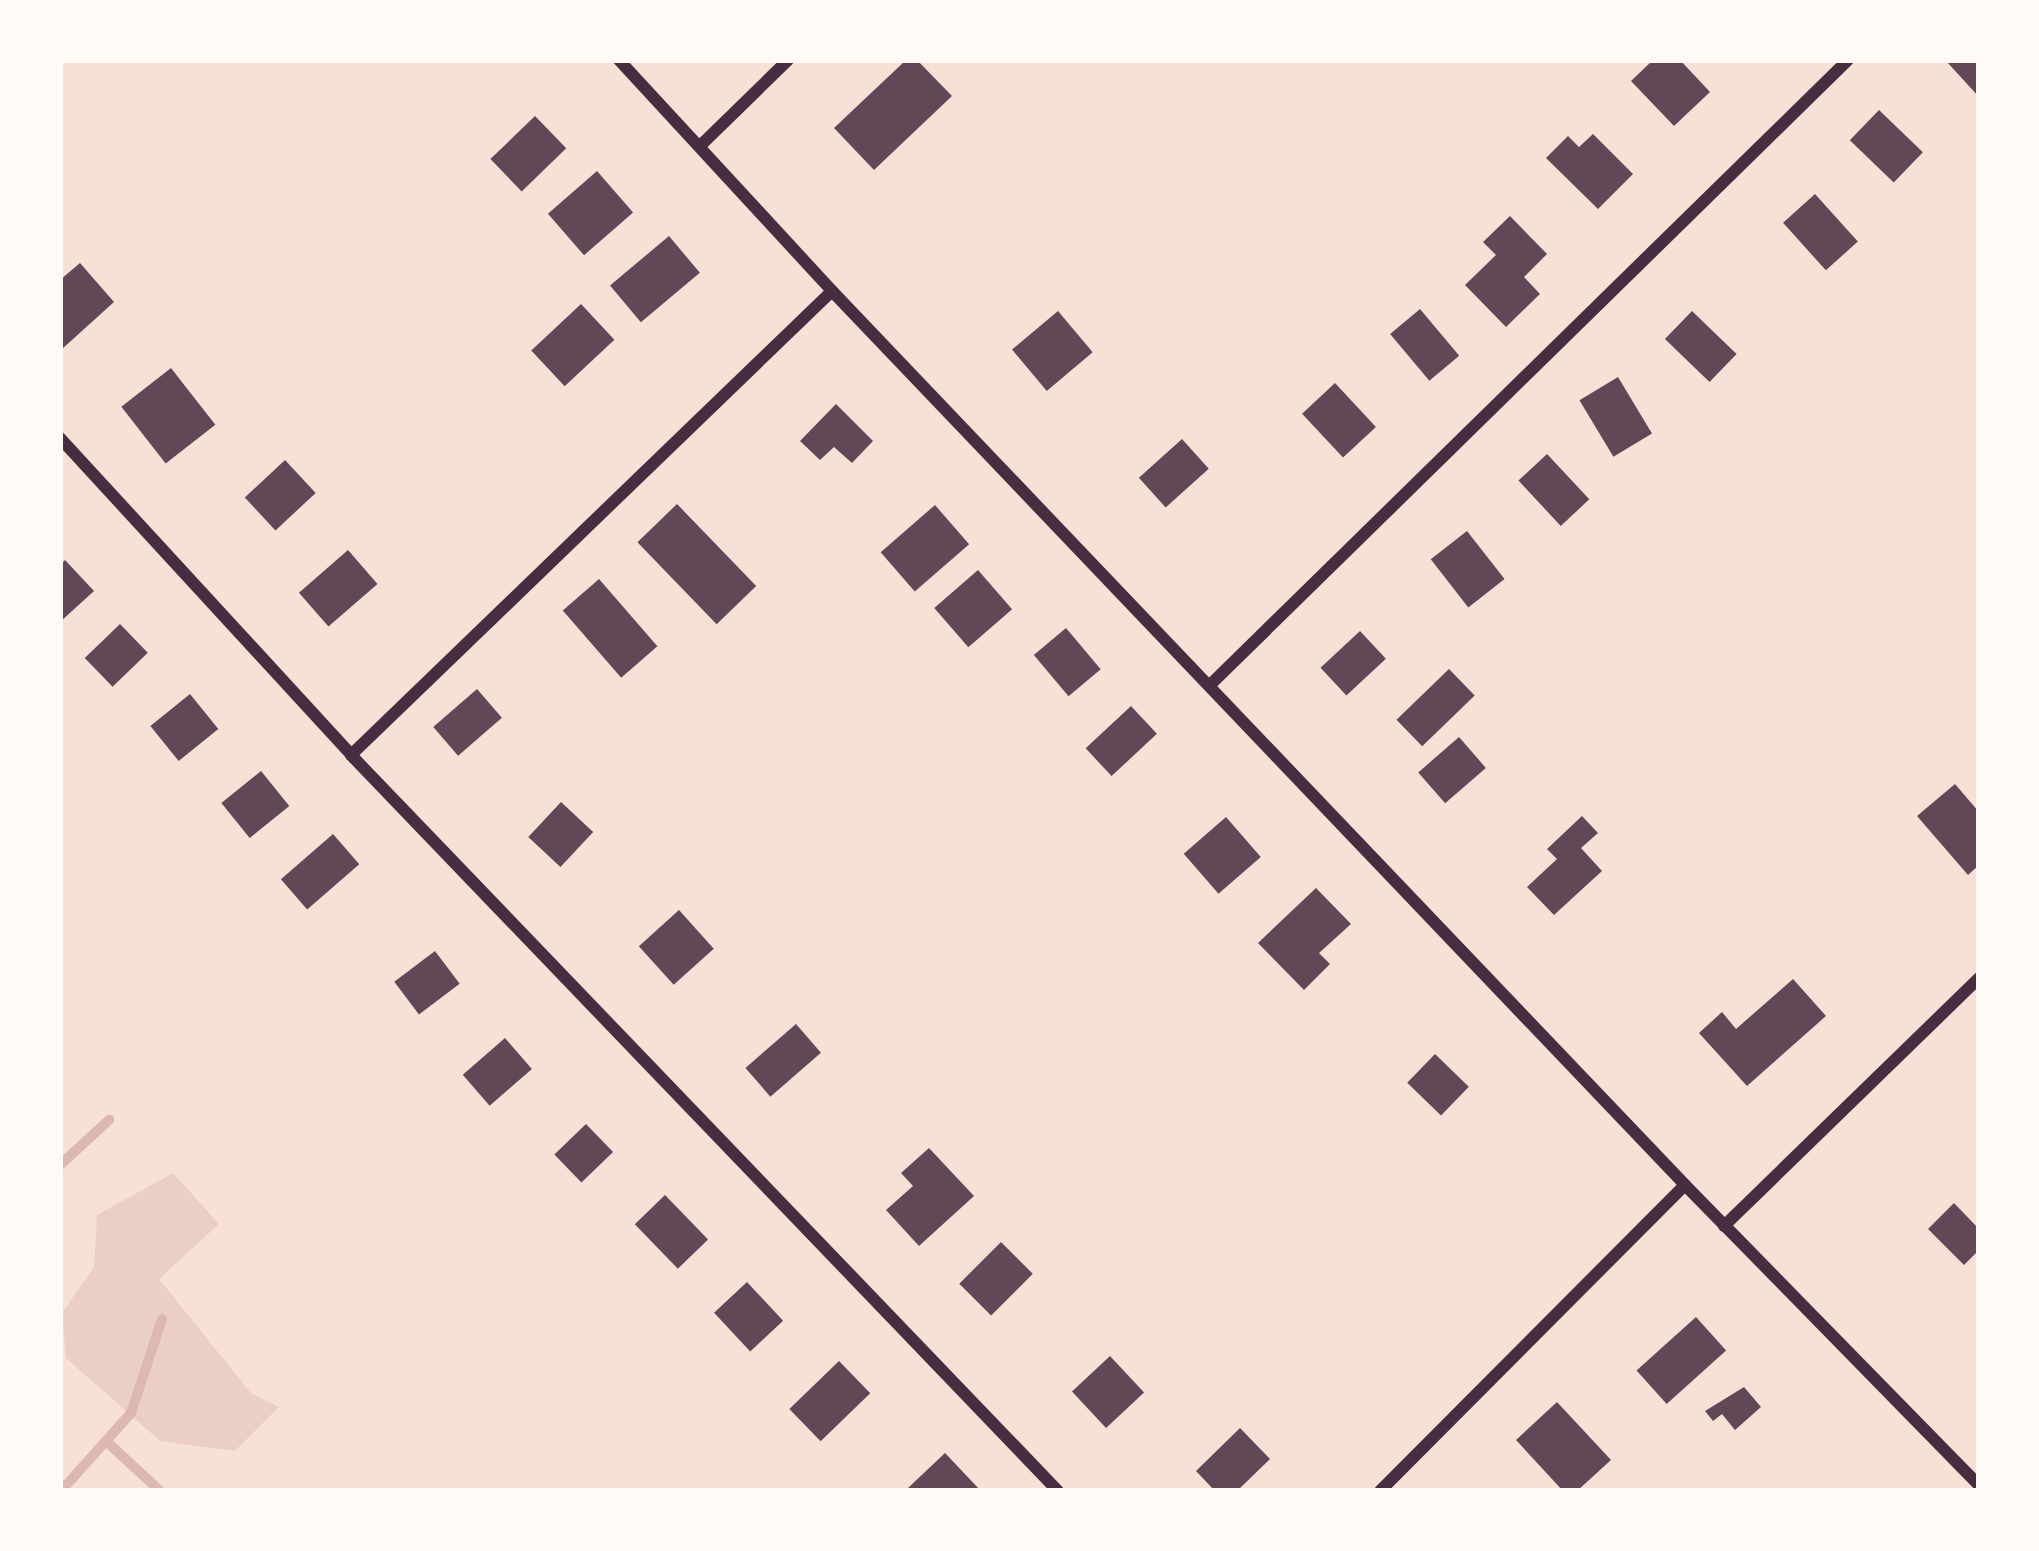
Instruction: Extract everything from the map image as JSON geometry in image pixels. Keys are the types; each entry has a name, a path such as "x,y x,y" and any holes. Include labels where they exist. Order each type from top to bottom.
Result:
{"street":[{"path":"619,60 832,291 1684,1185 1979,1485"},
{"path":"701,145 788,60"},
{"path":"1211,684 1848,60"},
{"path":"351,755 832,291"},
{"path":"60,438 351,755 1058,1491"},
{"path":"1724,1226 1979,978"},
{"path":"1380,1491 1684,1185"}],"shaded area":[{"path":"173,1173 219,1224 159,1279 251,1393 279,1407 235,1451 160,1441 66,1358 62,1313 94,1267 97,1215"}],"building":[{"path":"906,60 917,60 952,96 874,170 834,128"},
{"path":"1653,60 1680,60 1710,92 1674,126 1631,81"},
{"path":"1979,60 1979,97 1947,62"},
{"path":"1879,110 1923,152 1894,183 1850,140"},
{"path":"535,116 566,148 522,191 490,159"},
{"path":"1593,134 1633,174 1598,209 1546,158 1568,136 1579,147"},
{"path":"597,171 633,213 584,255 548,214"},
{"path":"1815,194 1858,242 1826,270 1783,223"},
{"path":"1510,216 1547,254 1524,277 1540,294 1506,327 1465,285 1496,255 1483,242"},
{"path":"669,236 700,273 641,322 610,285"},
{"path":"80,263 114,302 62,349 60,280"},
{"path":"581,304 614,340 565,386 531,350"},
{"path":"1420,309 1459,356 1429,381 1390,334"},
{"path":"1058,311 1093,352 1047,391 1012,350"},
{"path":"1692,311 1737,354 1710,382 1665,339"},
{"path":"171,368 215,425 166,464 121,407"},
{"path":"1618,377 1652,434 1613,457 1579,400"},
{"path":"1335,383 1376,427 1343,458 1302,414"},
{"path":"836,404 873,441 852,463 834,447 820,460 800,441"},
{"path":"1182,439 1209,469 1166,508 1139,478"},
{"path":"1547,454 1589,499 1561,526 1518,481"},
{"path":"285,460 316,493 275,530 245,498"},
{"path":"677,504 756,586 717,624 637,542"},
{"path":"935,505 969,544 915,591 881,552"},
{"path":"1467,531 1505,579 1468,607 1431,559"},
{"path":"348,550 378,584 328,627 299,593"},
{"path":"65,560 94,591 60,622 60,565"},
{"path":"978,570 1012,609 968,647 934,608"},
{"path":"599,579 657,646 621,678 563,610"},
{"path":"120,624 148,653 113,687 85,658"},
{"path":"1066,628 1101,669 1069,696 1034,655"},
{"path":"1360,631 1386,659 1346,696 1321,668"},
{"path":"1449,669 1475,696 1422,746 1396,720"},
{"path":"477,689 502,718 458,756 433,727"},
{"path":"190,694 218,729 179,761 150,726"},
{"path":"1131,706 1157,734 1112,776 1086,748"},
{"path":"1459,737 1486,768 1445,803 1418,772"},
{"path":"261,771 289,806 250,838 221,803"},
{"path":"1955,784 1979,812 1979,865 1968,875 1917,816"},
{"path":"561,802 593,832 560,867 528,837"},
{"path":"1582,816 1598,833 1581,848 1602,871 1554,915 1527,887 1557,859 1547,849"},
{"path":"1226,817 1261,857 1219,894 1184,854"},
{"path":"333,834 359,864 307,909 281,879"},
{"path":"1316,888 1351,924 1319,953 1330,964 1304,990 1258,943"},
{"path":"679,910 714,949 674,985 639,946"},
{"path":"435,951 460,984 419,1014 394,982"},
{"path":"1793,979 1826,1016 1747,1086 1699,1033 1722,1012 1736,1029"},
{"path":"796,1024 821,1053 770,1097 745,1068"},
{"path":"505,1038 532,1069 490,1106 463,1075"},
{"path":"1435,1054 1469,1087 1441,1115 1407,1083"},
{"path":"586,1124 613,1152 581,1183 554,1155"},
{"path":"929,1148 974,1196 919,1246 886,1210 913,1186 901,1173"},
{"path":"665,1195 708,1240 678,1269 635,1224"},
{"path":"1954,1203 1979,1229 1979,1250 1964,1265 1928,1229"},
{"path":"1001,1242 1033,1274 991,1316 959,1284"},
{"path":"747,1282 783,1321 750,1351 714,1313"},
{"path":"1696,1317 1726,1350 1667,1404 1637,1371"},
{"path":"1110,1356 1144,1393 1106,1428 1072,1391"},
{"path":"839,1361 870,1393 821,1441 789,1409"},
{"path":"1744,1387 1761,1407 1735,1430 1722,1414 1713,1421 1705,1411"},
{"path":"1557,1402 1611,1460 1577,1491 1563,1491 1516,1440"},
{"path":"1240,1428 1270,1459 1237,1491 1215,1491 1196,1471"},
{"path":"945,1453 981,1491 908,1488"}],"waterway":[{"path":"60,1165 109,1120"},
{"path":"61,1491 131,1413 162,1319"},
{"path":"106,1441 160,1491"}]}
